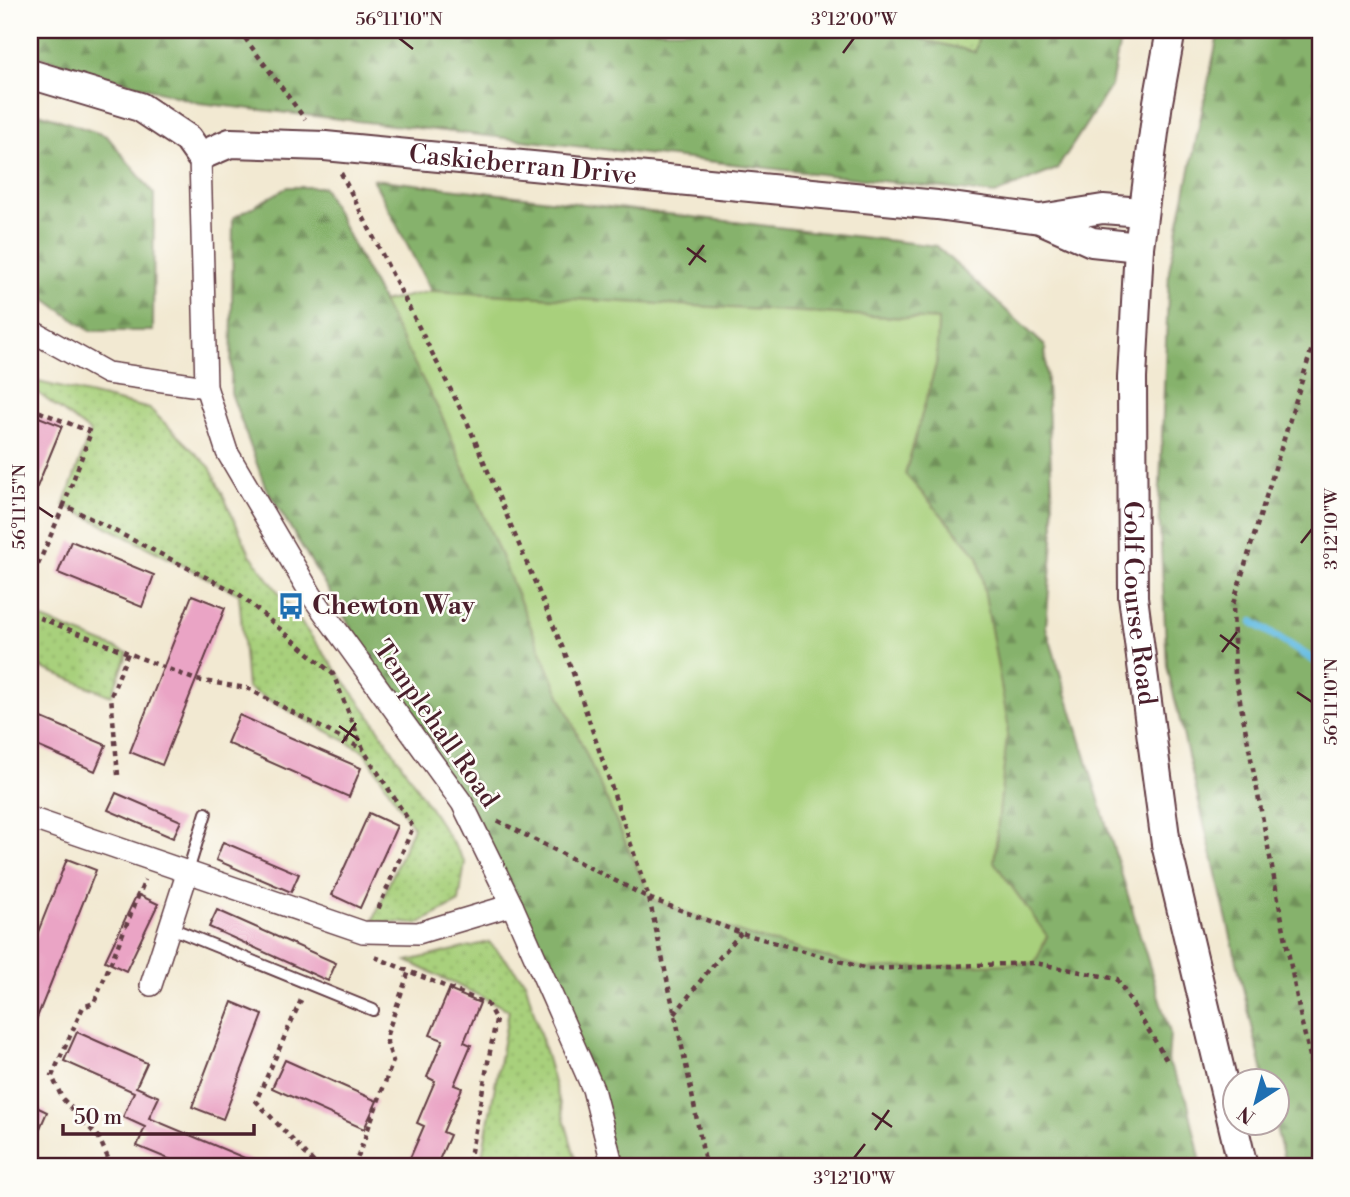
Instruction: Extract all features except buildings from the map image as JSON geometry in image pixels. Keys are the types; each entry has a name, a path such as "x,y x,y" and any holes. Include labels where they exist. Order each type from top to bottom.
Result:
{"street":[{"name":"Golf Course Road","path":"1171,30 1142,212 1139,247 1132,378 1133,597 1166,844 1243,1167"},
{"path":"30,74 140,107 188,139 200,156"},
{"name":"Caskieberran Drive","path":"200,156 230,143 326,146 937,205 1040,219 1092,242 1139,247"},
{"name":"Templehall Road","path":"200,156 206,387 227,452 312,596 462,803 512,905 593,1089 613,1167"},
{"name":"Caskieberran Drive","path":"1040,219 1103,209 1142,212"},
{"path":"30,330 107,373 206,387"},
{"path":"30,818 363,932 418,933 512,905"},
{"path":"151,985 188,871"}],"lane":[{"path":"188,871 206,813"},
{"path":"171,928 373,1010"}],"path":[{"path":"239,30 326,146 359,206 468,424 572,670 649,898 706,1167"},
{"path":"1320,322 1233,604 1235,675 1302,1024 1320,1096"},
{"path":"30,408 91,432 64,505 30,583"},
{"path":"64,505 239,594 333,674 364,751 413,827 373,921 363,932"},
{"path":"30,614 196,680 247,688 364,751"},
{"path":"118,775 111,696 128,653"},
{"path":"462,803 649,898 741,933 867,969 1035,963 1117,979 1168,1062"},
{"path":"112,1167 99,1138 62,1098 52,1076 83,1007 94,1003 154,860"},
{"path":"674,1015 741,933"},
{"path":"373,956 487,1004 496,1020 468,1167"},
{"path":"354,1167 393,1062 387,1034 409,971"},
{"path":"309,984 256,1101 318,1167"}],"green space":[{"path":"30,30 882,30 975,52 980,30 1122,30 1111,86 1057,169 995,194 199,103 30,54"},
{"path":"882,30 980,30 975,53"},
{"path":"1219,30 1320,30 1320,1167 1286,1167 1279,1138 1290,1138 1290,1068 1262,1068 1167,666 1159,508 1169,270"},
{"path":"30,110 107,136 154,194 153,331 90,331 30,288"},
{"path":"373,179 936,246 1045,346 1054,527 1046,627 1170,1033 1168,1062 1187,1099 1202,1167 613,1167 593,1089 462,803 265,486 231,393 233,218 288,187 323,187 442,416 555,684 651,899 741,933 867,969 1047,936 994,862 1008,725 978,556 905,474 936,364 938,320 431,291"},
{"path":"431,291 938,320 936,364 905,474 978,556 1008,725 994,862 1047,936 1035,963 867,969 741,933 651,899 555,684 442,416 382,302"},
{"path":"30,380 150,409 210,467 250,554 371,717 465,862 459,902 418,924 373,921 413,827 364,751 247,688 239,594 64,505 90,432 30,387"},
{"path":"30,614 128,653 111,696 30,663"},
{"path":"489,942 525,981 578,1167 480,1167 509,1010 407,961"}],"waterway":[{"path":"1253,622 1320,664"}],"place":[{"name":"Chewton Way","path":"291,606"}]}
